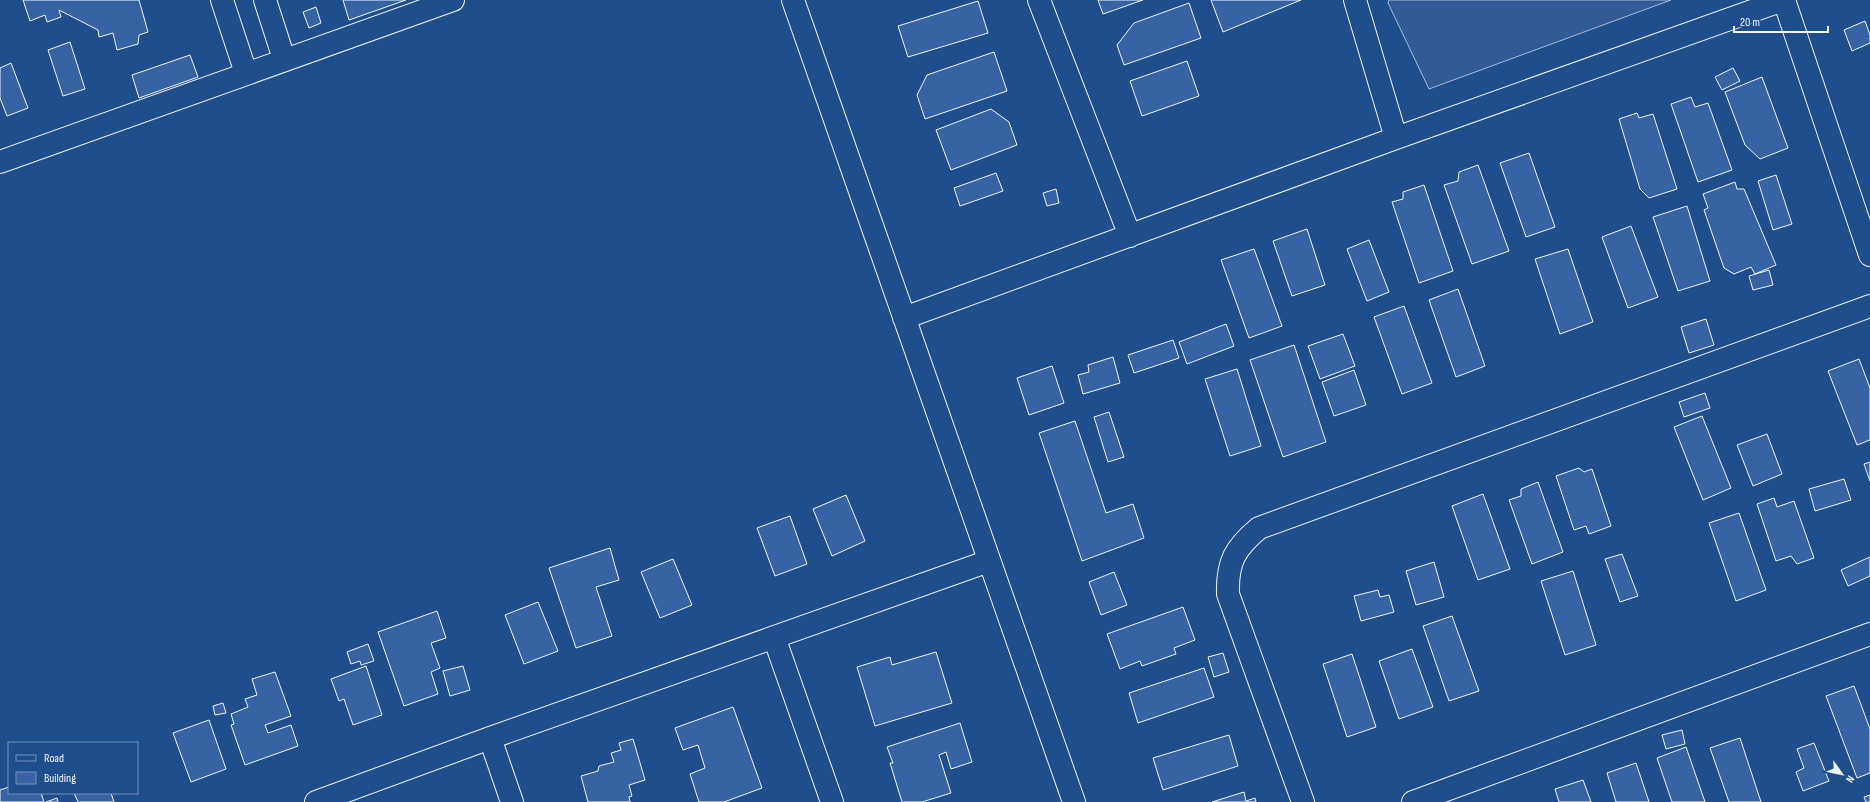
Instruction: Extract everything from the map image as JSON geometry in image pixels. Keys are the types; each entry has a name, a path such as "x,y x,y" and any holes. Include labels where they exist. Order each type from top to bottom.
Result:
{"street":[{"path":"222,0 246,72"},
{"path":"265,0 284,59"},
{"path":"0,162 246,72 453,0"},
{"path":"793,0 1074,802"},
{"path":"1039,0 1130,236"},
{"path":"1355,0 1396,138"},
{"path":"904,318 1396,138 1783,0 1870,255"},
{"path":"1303,802 1228,594 1228,574 1233,558 1244,540 1259,528 1870,306"},
{"path":"316,802 490,738 989,561"},
{"path":"1413,802 1870,634"},
{"path":"774,637 832,802"},
{"path":"490,738 512,802"}],"shaded area":[{"path":"1389,0 1671,0 1429,89 1388,3"}],"building":[{"path":"23,0 139,0 148,32 139,35 138,44 117,50 113,33 99,37 98,30 59,10 61,17 47,22 45,15 30,21"},
{"path":"343,0 406,0 349,20"},
{"path":"1098,0 1143,0 1103,14"},
{"path":"1211,0 1301,0 1223,32"},
{"path":"978,1 988,33 908,57 898,26"},
{"path":"1189,3 1201,38 1124,65 1117,45 1134,23"},
{"path":"316,7 321,23 309,28 303,12"},
{"path":"1865,21 1870,35 1870,43 1852,51 1844,30"},
{"path":"70,42 85,89 63,96 48,50"},
{"path":"994,52 1007,91 925,119 917,95 927,75"},
{"path":"190,55 198,77 139,98 132,75"},
{"path":"1187,61 1199,96 1142,116 1130,81"},
{"path":"11,63 28,108 7,116 0,98 0,68"},
{"path":"1733,68 1740,81 1722,90 1715,77"},
{"path":"1762,77 1788,148 1760,159 1745,145 1725,92"},
{"path":"1691,97 1695,107 1708,103 1732,170 1698,182 1671,104"},
{"path":"991,109 1009,122 1017,145 951,170 936,130"},
{"path":"1637,113 1639,118 1653,114 1677,189 1649,198 1640,189 1619,119"},
{"path":"1529,153 1555,227 1526,237 1500,163"},
{"path":"1478,165 1509,251 1472,264 1444,185 1458,181 1459,172"},
{"path":"996,173 1003,191 960,206 954,188"},
{"path":"1776,175 1792,224 1773,230 1758,181"},
{"path":"1735,182 1737,189 1744,189 1776,265 1755,274 1751,267 1734,274 1724,268 1704,210 1708,208 1703,194"},
{"path":"1424,185 1453,271 1419,283 1392,202 1403,199 1403,192"},
{"path":"1056,189 1059,203 1047,206 1043,193"},
{"path":"1687,206 1710,281 1678,291 1653,217"},
{"path":"1631,226 1658,297 1628,308 1602,237"},
{"path":"1307,229 1325,285 1292,296 1273,241"},
{"path":"1369,240 1389,292 1367,301 1347,249"},
{"path":"1254,249 1282,326 1249,338 1221,260"},
{"path":"1568,249 1593,322 1560,334 1535,259"},
{"path":"1769,270 1773,285 1753,290 1749,276"},
{"path":"1458,289 1485,366 1456,377 1429,300"},
{"path":"1404,306 1432,383 1402,394 1374,317"},
{"path":"1706,319 1714,345 1689,353 1681,327"},
{"path":"1226,324 1234,346 1187,364 1179,342"},
{"path":"1343,334 1355,366 1320,379 1308,346"},
{"path":"1173,340 1179,358 1134,373 1128,355"},
{"path":"1294,345 1326,442 1283,457 1250,360"},
{"path":"1113,357 1120,383 1083,394 1078,375 1089,372 1088,365"},
{"path":"1859,359 1870,388 1870,440 1857,445 1828,371"},
{"path":"1052,366 1064,403 1029,415 1017,378"},
{"path":"1237,369 1261,446 1230,456 1205,379"},
{"path":"1354,370 1366,405 1334,416 1322,382"},
{"path":"1705,393 1710,408 1684,417 1679,402"},
{"path":"1109,412 1124,457 1108,462 1094,417"},
{"path":"1702,416 1731,488 1703,500 1674,427"},
{"path":"1075,421 1106,513 1133,504 1144,538 1082,561 1039,433"},
{"path":"1767,434 1782,474 1753,486 1737,445"},
{"path":"1870,462 1870,481 1864,464"},
{"path":"1579,468 1584,472 1592,469 1611,526 1589,534 1586,526 1574,530 1556,476"},
{"path":"1844,479 1851,500 1815,511 1809,489"},
{"path":"1538,482 1563,552 1532,564 1509,500 1521,496 1521,489"},
{"path":"1483,494 1510,569 1478,580 1452,506"},
{"path":"846,495 865,541 832,556 813,509"},
{"path":"1774,498 1777,507 1794,501 1814,558 1797,564 1791,556 1776,561 1757,504"},
{"path":"1739,513 1766,590 1736,601 1709,523"},
{"path":"790,516 807,564 775,576 757,528"},
{"path":"610,548 619,580 596,587 612,636 576,648 549,568"},
{"path":"1622,554 1638,596 1620,602 1605,559"},
{"path":"1870,557 1870,576 1848,586 1841,570"},
{"path":"673,559 692,605 660,618 641,572"},
{"path":"1434,562 1444,597 1416,605 1406,571"},
{"path":"1573,571 1596,645 1565,655 1541,581"},
{"path":"1114,572 1127,605 1101,615 1089,582"},
{"path":"1378,590 1380,597 1389,595 1394,612 1361,621 1354,596"},
{"path":"538,602 558,651 524,664 505,615"},
{"path":"1183,607 1195,640 1174,648 1176,654 1142,666 1140,661 1120,669 1107,634"},
{"path":"437,611 446,638 431,643 440,668 431,672 438,694 404,706 378,632"},
{"path":"1452,616 1479,691 1449,701 1423,626"},
{"path":"368,644 374,661 361,665 360,661 351,664 347,652"},
{"path":"1412,649 1433,707 1399,719 1379,661"},
{"path":"936,652 952,703 875,726 857,667 890,657 892,665"},
{"path":"1223,653 1229,672 1214,677 1208,657"},
{"path":"1352,654 1376,727 1347,737 1323,664"},
{"path":"366,666 382,715 353,725 344,699 339,701 331,679"},
{"path":"463,666 470,690 450,696 443,671"},
{"path":"1204,668 1214,697 1138,723 1129,693"},
{"path":"275,672 291,716 265,725 268,733 291,725 298,746 245,765 231,725 234,724 231,714 248,707 245,699 257,695 252,679"},
{"path":"1854,686 1870,729 1870,773 1857,778 1826,696"},
{"path":"223,703 226,713 215,715 213,706"},
{"path":"733,707 762,788 724,802 699,802 690,774 705,768 698,745 683,750 675,728"},
{"path":"209,720 226,769 191,782 173,733"},
{"path":"960,723 972,762 951,769 946,752 939,755 951,793 922,802 902,802 890,763 893,763 887,747"},
{"path":"1682,730 1685,744 1666,749 1662,735"},
{"path":"1229,735 1238,766 1163,790 1153,758"},
{"path":"1740,738 1761,802 1729,802 1710,748"},
{"path":"633,739 645,780 629,785 632,796 629,797 630,802 588,802 581,776 598,771 599,766 614,762 611,753 621,750 619,743"},
{"path":"1814,743 1829,781 1803,791 1796,772 1804,768 1797,749"},
{"path":"1686,747 1705,802 1672,802 1657,758"},
{"path":"1636,763 1649,802 1616,802 1607,773"},
{"path":"1583,780 1591,802 1559,802 1555,789"},
{"path":"8,787 8,794 41,794 44,802 0,802 0,790"},
{"path":"1244,792 1246,801 1255,798 1256,802 1212,802"},
{"path":"74,794 111,794 114,802 78,802"},
{"path":"1870,795 1870,802 1866,802 1864,797"},
{"path":"57,798 58,802 46,802"}]}
